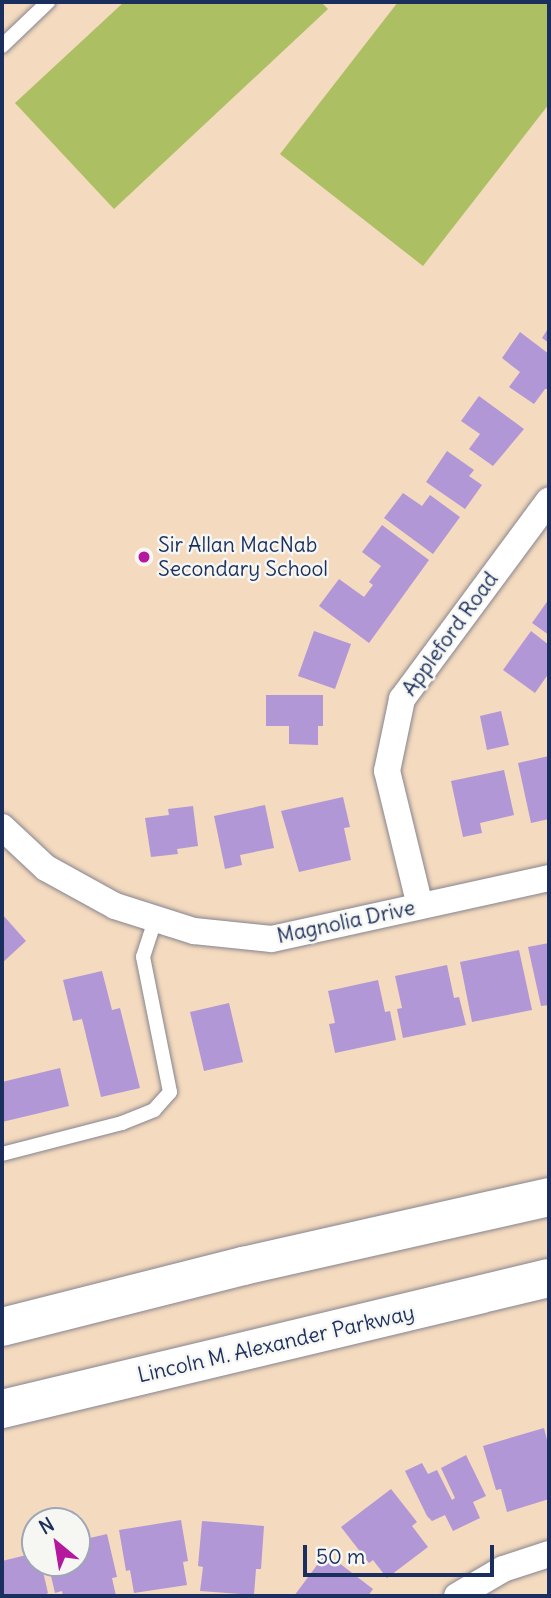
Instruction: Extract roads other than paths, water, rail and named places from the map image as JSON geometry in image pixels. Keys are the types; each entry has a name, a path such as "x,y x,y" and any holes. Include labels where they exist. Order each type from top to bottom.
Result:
{"highway":[{"path":"2,1327 243,1266 549,1197"},
{"name":"Lincoln M. Alexander Parkway","path":"2,1409 549,1278"}],"street":[{"name":"Appleford Road","path":"420,906 387,771 402,699 549,500"},
{"name":"Magnolia Drive","path":"2,827 47,868 115,906 194,931 272,939 549,878"},
{"path":"457,1596 503,1569 549,1554"}],"lane":[{"path":"2,46 48,2"},
{"path":"2,1154 122,1123 154,1110 170,1092 143,957 155,919"}],"place":[{"name":"Sir Allan MacNab Secondary School","path":"144,557"}]}
